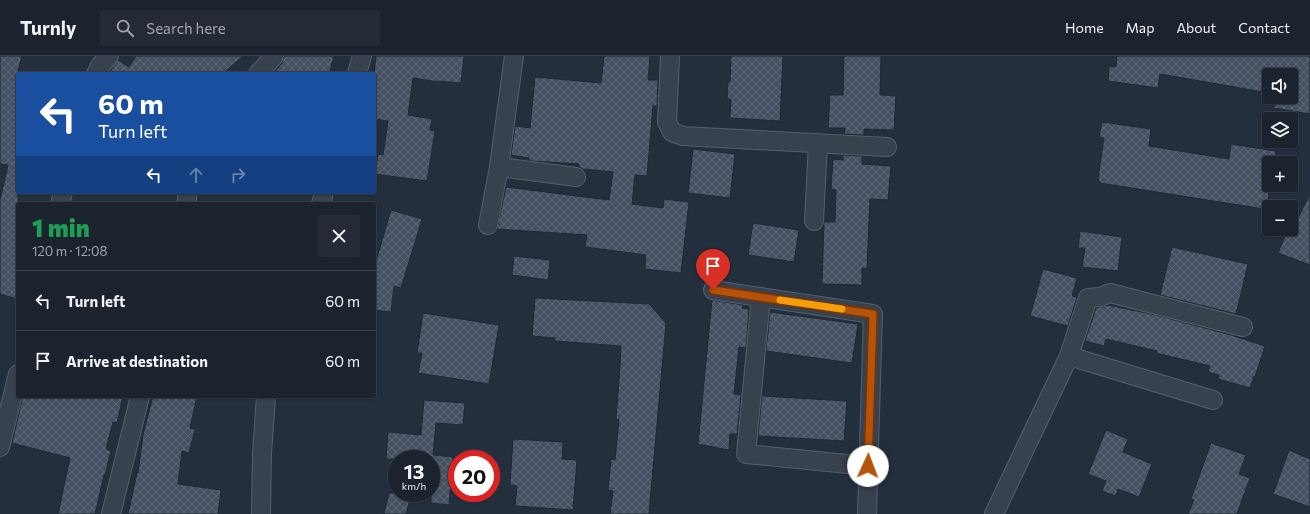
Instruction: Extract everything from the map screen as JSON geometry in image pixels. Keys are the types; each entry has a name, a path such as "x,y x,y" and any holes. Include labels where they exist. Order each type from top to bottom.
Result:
{"street":[{"path":"97,72 109,56"},
{"path":"260,72 274,56"},
{"path":"358,72 362,56"},
{"path":"488,225 499,166 514,56"},
{"path":"670,56 667,122 672,132 683,136 887,147"},
{"path":"814,221 818,143"},
{"path":"499,166 576,177"},
{"path":"713,290 873,314 867,514"},
{"path":"994,514 1069,356 1088,298 1100,297 1110,293 1243,327"},
{"path":"761,297 746,454 868,474"},
{"path":"1069,356 1213,400"},
{"path":"0,447 16,382"},
{"path":"111,514 140,398"},
{"path":"261,514 262,453 266,398"}],"building":[{"path":"0,56 22,56 18,72 16,72 16,194 18,194 18,202 16,202 16,298 0,294 0,200 8,165 0,164"},
{"path":"136,56 243,56 224,72 109,72 118,60 129,67"},
{"path":"284,56 334,56 330,72 275,72 282,63"},
{"path":"376,56 464,56 461,83 439,82 413,78 408,115 432,119 430,130 435,131 427,181 376,174 378,154 383,155 388,121 376,119 376,72 374,72"},
{"path":"604,56 650,56 648,80 658,80 657,106 653,106 647,176 635,175 632,204 663,208 664,199 689,202 681,273 645,269 646,255 585,247 587,235 497,229 506,187 609,200 613,172 583,169 579,167 579,164 531,161 529,158 511,155 515,126 530,128 535,77 601,83"},
{"path":"731,56 783,56 780,121 730,118 731,99 727,99 728,82 730,82"},
{"path":"844,56 881,56 880,95 896,96 894,130 864,129 864,135 844,134 845,128 828,128 830,95 843,95"},
{"path":"1117,56 1310,56 1310,114 1274,108 1274,104 1298,104 1298,68 1262,68 1262,92 1160,74 1158,88 1108,81 1109,66 1116,67"},
{"path":"1102,122 1151,129 1149,146 1229,159 1231,144 1276,151 1275,156 1262,156 1262,192 1270,192 1268,200 1262,200 1262,209 1100,183 1098,178 1104,138 1099,137"},
{"path":"693,149 735,154 730,198 688,193"},
{"path":"843,155 862,156 862,164 891,166 888,200 870,199 867,269 862,268 862,285 822,284 824,222 835,222 836,190 831,189 833,159 843,160"},
{"path":"1310,194 1310,265 1278,253 1285,236 1298,236 1298,218"},
{"path":"391,210 422,219 401,288 394,286 391,312 376,310 376,261"},
{"path":"753,223 799,230 794,262 748,255"},
{"path":"1080,231 1122,237 1118,271 1082,267 1085,248 1078,248"},
{"path":"1172,247 1248,264 1236,314 1160,295"},
{"path":"514,256 550,260 548,280 512,275"},
{"path":"1043,269 1077,278 1072,296 1077,297 1068,326 1030,316"},
{"path":"535,298 649,304 666,323 649,514 610,514 613,491 608,490 611,459 615,460 619,419 616,419 621,346 555,341 555,338 532,336"},
{"path":"712,300 743,305 742,308 749,309 746,348 739,347 734,394 741,395 737,434 730,434 729,450 698,444"},
{"path":"1108,305 1156,315 1231,335 1265,346 1250,388 1218,379 1219,375 1208,372 1210,366 1156,353 1157,351 1106,339 1104,346 1085,341 1096,308"},
{"path":"770,312 858,324 852,363 766,351"},
{"path":"423,313 499,325 489,384 418,373 422,353 417,353"},
{"path":"762,396 847,401 844,441 758,436"},
{"path":"23,398 123,398 117,423 113,422 106,449 111,451 95,514 58,514 70,458 12,443"},
{"path":"152,398 197,398 190,428 195,429 189,453 182,451 178,484 221,490 218,514 128,514 138,473 143,435"},
{"path":"424,400 465,403 463,425 436,423 433,450 388,450 388,459 386,459 388,432 421,435"},
{"path":"1106,430 1128,439 1123,452 1152,464 1139,497 1118,489 1116,496 1102,491 1106,481 1088,474"},
{"path":"513,439 563,442 562,459 577,460 573,510 515,506 517,486 510,485"},
{"path":"1211,443 1246,455 1239,474 1250,478 1237,514 1188,514 1194,500 1191,499"},
{"path":"1289,450 1310,459 1310,507 1273,494"},
{"path":"440,456 448,456 449,505 431,503 440,502"},
{"path":"388,497 388,502 409,502 406,514 384,514"}],"slow traffic":[{"path":"780,300 842,309"}],"route":[{"path":"713,290 873,314 868,466"}]}
